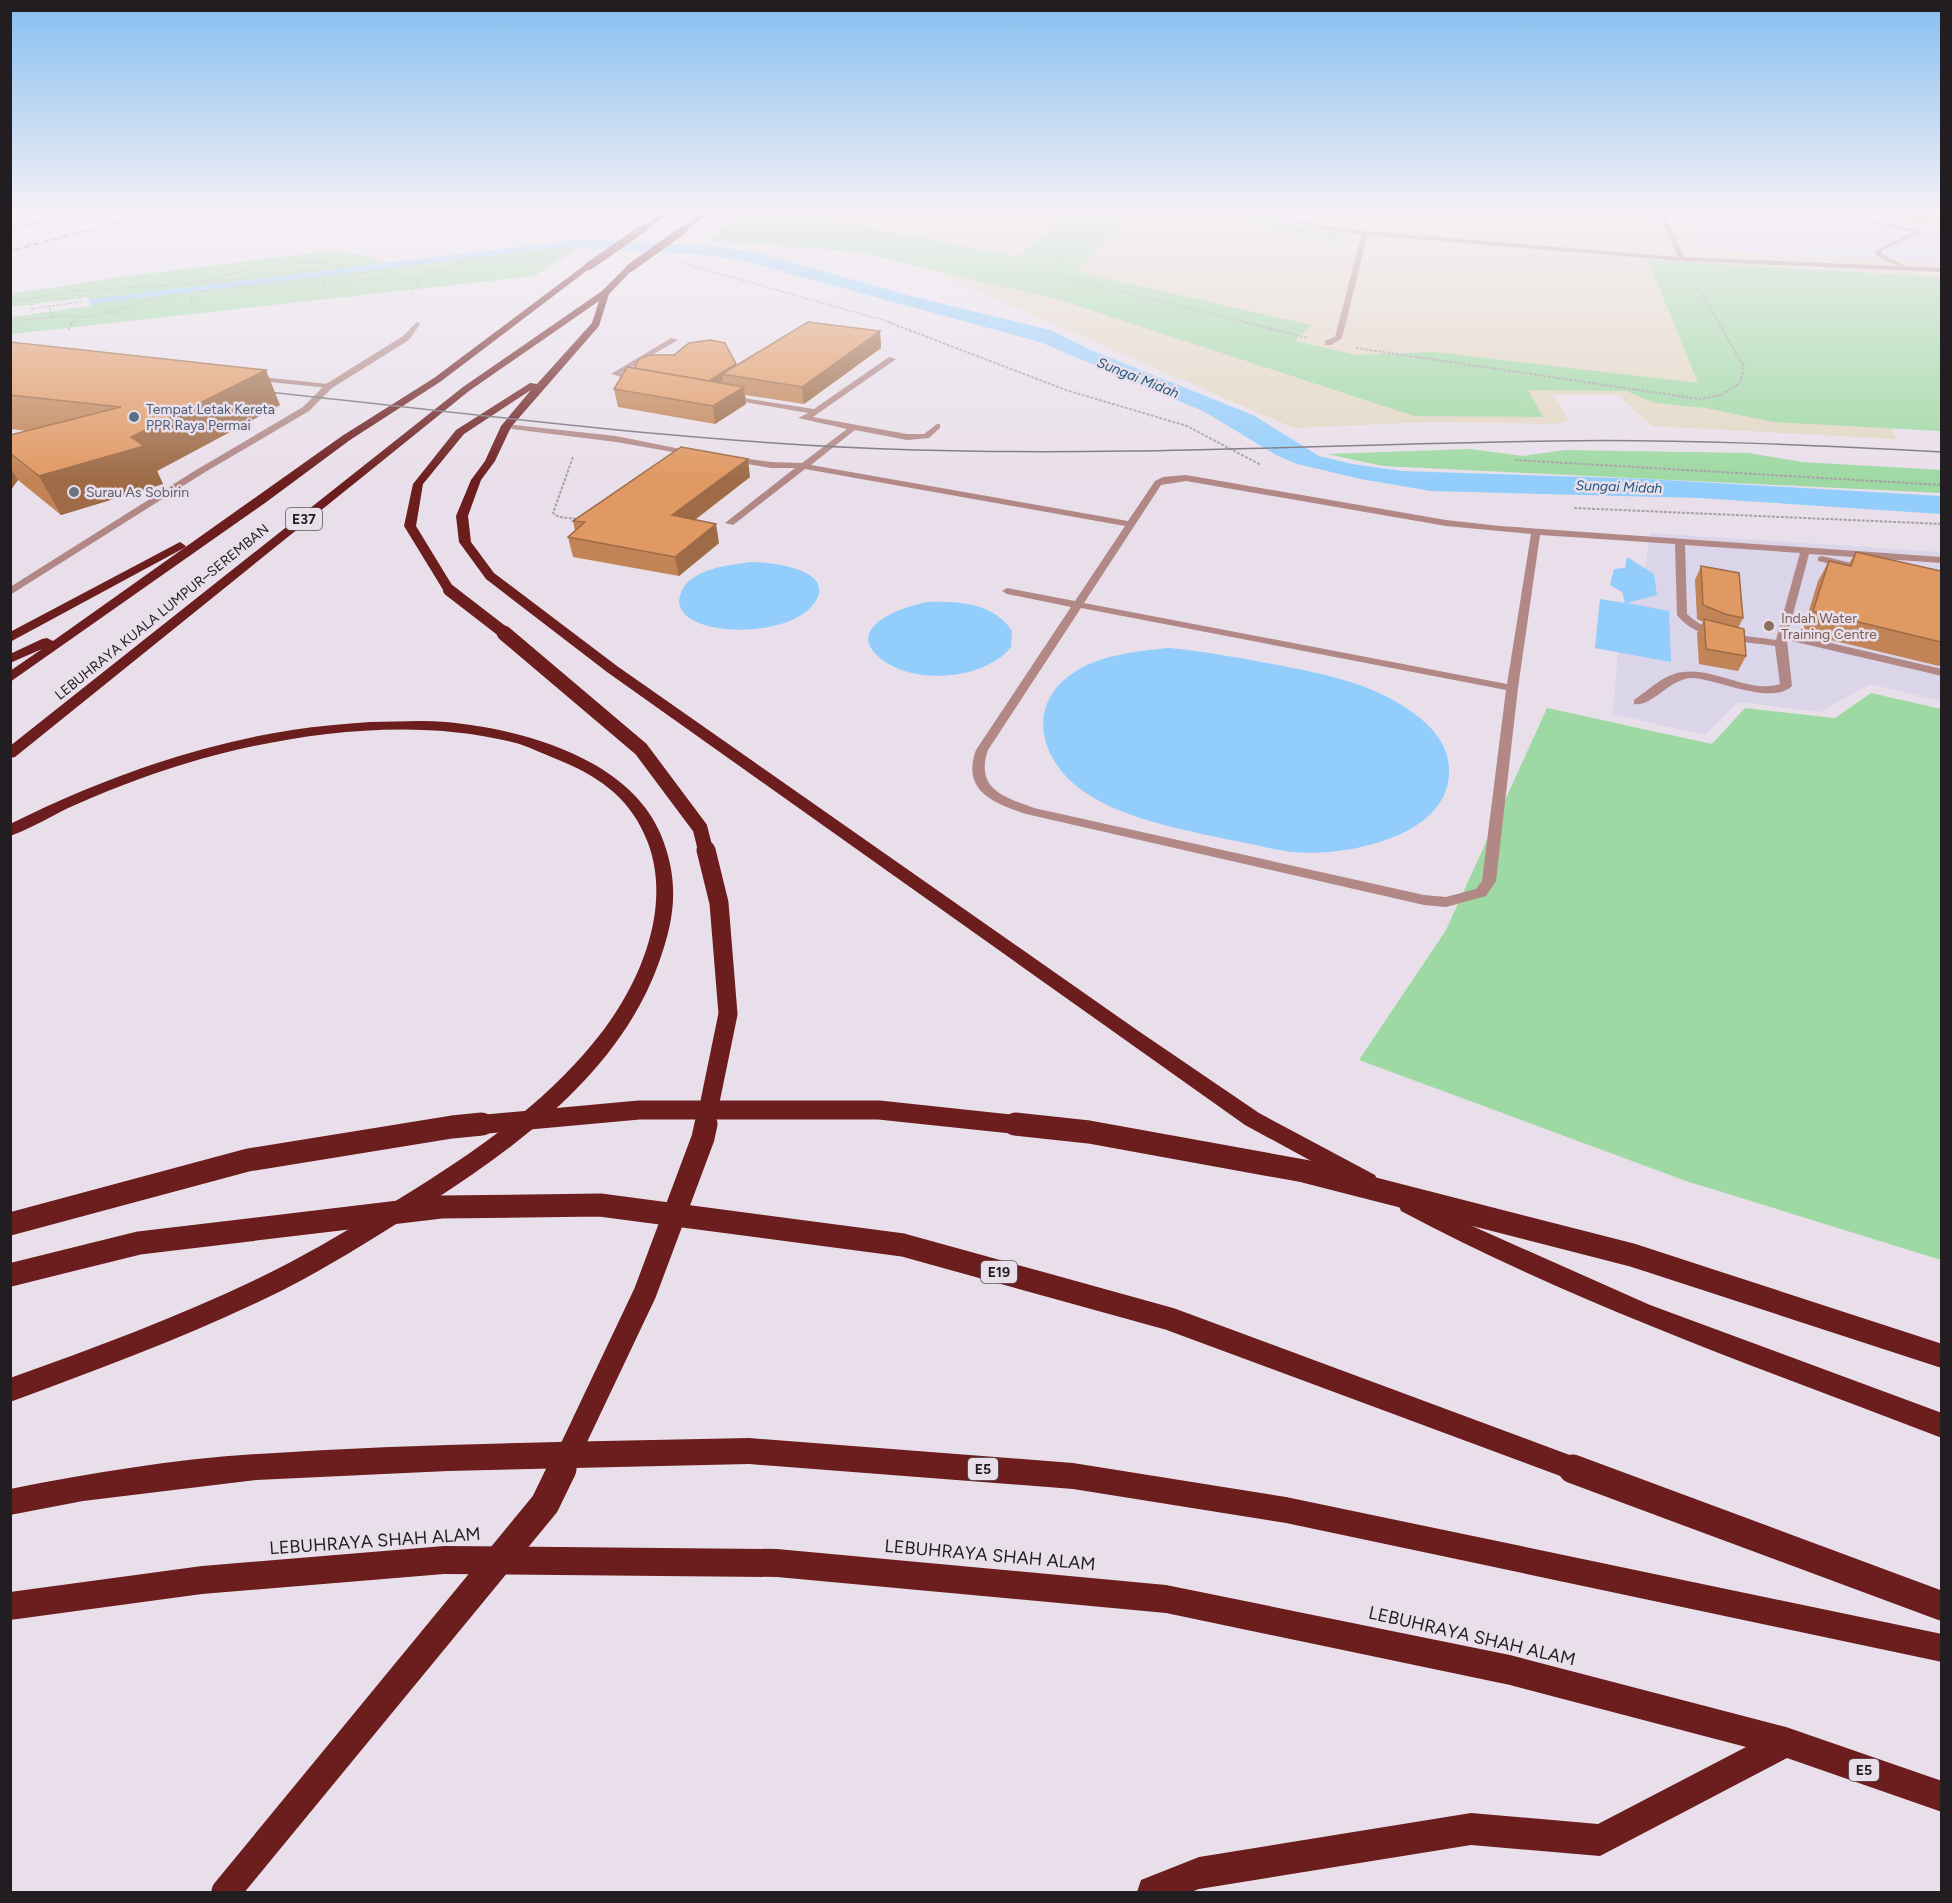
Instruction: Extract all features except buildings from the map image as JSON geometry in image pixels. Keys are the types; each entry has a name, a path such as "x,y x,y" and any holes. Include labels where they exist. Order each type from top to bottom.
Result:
{"highway":[{"name":"LEBUHRAYA KUALA LUMPUR–SEREMBAN","path":"10,678 261,501 346,438 437,380 541,302"},
{"name":"LEBUHRAYA KUALA LUMPUR–SEREMBAN","path":"10,754 466,389 592,302"},
{"path":"602,302 596,324 506,426 490,461 476,480 462,516 465,542 490,576 612,669 1100,1015 1252,1119 1462,1232 1643,1313 1941,1426"},
{"path":"226,1893 546,1504 645,1293 704,1138 728,1014 719,903 700,828 641,750 512,639 449,590 410,526 417,484 460,432 548,376"},
{"path":"10,638 261,501"},
{"path":"10,659 84,624"},
{"path":"10,831 127,778 177,760 222,748 339,729 388,725 431,726 483,732 526,742 566,755 597,772 624,792 646,817 660,851 666,883 653,952 633,1001 600,1048 559,1093 501,1143 439,1187 310,1264 216,1308 99,1358 10,1389"},
{"path":"10,1224 249,1160 452,1126 639,1110 879,1110 1089,1131 1304,1171 1632,1255 1941,1356"},
{"name":"E19","path":"10,1275 139,1243 441,1207 600,1205 903,1245 1170,1319 1941,1606"},
{"name":"E5","path":"10,1502 83,1488 256,1467 448,1458 749,1451 1073,1476 1287,1510 1941,1648"},
{"name":"LEBUHRAYA SHAH ALAM","path":"10,1606 202,1580 444,1560 777,1563 1166,1599 1510,1670 1786,1742 1941,1797"},
{"path":"1153,1893 1199,1873 1471,1829 1600,1840 1786,1742"}],"street":[{"path":"1328,343 1338,338 1347,302"},
{"path":"10,592 199,472 306,409 329,386 406,338 417,324"},
{"path":"646,382 625,379 615,374 674,340"},
{"path":"806,419 892,359"},
{"path":"247,377 329,386"},
{"path":"722,396 815,412"},
{"path":"762,403 757,410 907,437 926,436 938,426"},
{"path":"506,426 616,439 705,454"},
{"path":"730,523 854,427"},
{"path":"716,456 771,465 803,465 1131,524"},
{"path":"1536,532 1512,688 1489,881 1481,893 1466,899 1446,902 1424,900 1031,811 989,791 980,780 977,767 982,750 1158,483 1163,480 1186,478 1446,523 1804,553 1941,560"},
{"path":"1680,542 1682,615 1693,626 1709,631 1781,639 1941,673"},
{"path":"1804,553 1884,573"},
{"path":"1638,702 1683,675 1766,689 1782,689 1785,686 1781,639 1804,553"},
{"path":"1007,591 1512,688"}],"path":[{"path":"32,302 32,309 81,302"},
{"path":"10,321 51,317 89,317 143,302"},
{"path":"191,307 192,302"},
{"path":"818,302 899,325 1066,390 1187,426 1262,466"},
{"path":"1162,302 1362,350 1699,399 1721,395 1740,383 1744,367 1707,302"},
{"path":"50,306 51,317"},
{"path":"105,312 126,315"},
{"path":"68,330 77,317"},
{"path":"583,519 568,519 553,513 574,455 590,445 616,439"},
{"path":"1515,460 1941,485"},
{"path":"1572,508 1941,525"}],"shaded area":[{"path":"1003,302 1941,302 1941,427 1890,425 1896,439 1652,426 1618,395 1552,395 1569,421 1553,424 1427,422 1294,428"},
{"name":"Indah Water Training Centre","path":"1650,533 1941,552 1941,701 1870,684 1820,712 1738,702 1705,735 1613,714 1618,652 1595,648 1600,599 1625,603 1622,592 1610,585 1614,569 1625,568 1627,557 1645,568"}],"green space":[{"path":"10,302 301,302 11,334"},
{"path":"1065,302 1209,302 1311,325 1295,341 1356,355 1435,352 1698,383 1665,302 1941,302 1941,431 1773,422 1706,408 1655,403 1626,391 1528,390 1543,417 1414,416"},
{"path":"1470,449 1523,456 1565,450 1749,453 1802,462 1941,470 1941,493 1383,466 1327,454"},
{"path":"1871,693 1941,709 1941,1260 1686,1181 1359,1060 1446,930 1547,708 1712,744 1745,708 1835,718"}],"water":[{"path":"69,302 107,302 11,316 10,309"},
{"name":"Sungai Midah","path":"893,302 934,302 1050,330 1091,350 1253,415 1319,456 1352,464 1402,471 1647,479 1941,496 1941,514 1699,498 1431,491 1361,479 1297,464 1276,455 1205,412 1040,342"},
{"path":"1627,557 1654,574 1657,595 1627,603 1669,611 1671,662 1595,648 1600,599 1625,603 1622,592 1610,585 1614,569 1625,568"},
{"path":"751,562 785,566 809,575 817,582 819,591 815,602 805,612 791,620 775,626 756,629 738,630 704,625 683,612 679,603 680,596 684,587 699,574"},
{"path":"928,602 963,603 985,609 996,615 1012,631 1011,647 984,667 948,675 929,676 911,673 894,667 880,658 870,647 869,637 873,628 893,613"},
{"path":"1169,648 1230,656 1324,675 1361,686 1396,701 1433,730 1443,745 1449,763 1444,794 1432,813 1413,827 1391,838 1340,851 1315,853 1282,851 1184,830 1142,819 1103,803 1070,780 1057,765 1048,749 1044,732 1044,714 1050,698 1061,683 1078,670 1099,660 1122,654"}],"pier":[{"path":"51,302 89,302 90,306 12,317 12,307"}],"tram line":[{"path":"259,391 670,435 835,447 917,450 1076,452 1473,442 1650,441 1942,452"}],"place":[{"name":"Tempat Letak Kereta PPR Raya Permai","path":"134,417"},
{"name":"Surau As Sobirin","path":"74,492"},
{"name":"Indah Water Training Centre","path":"1769,626"}]}
